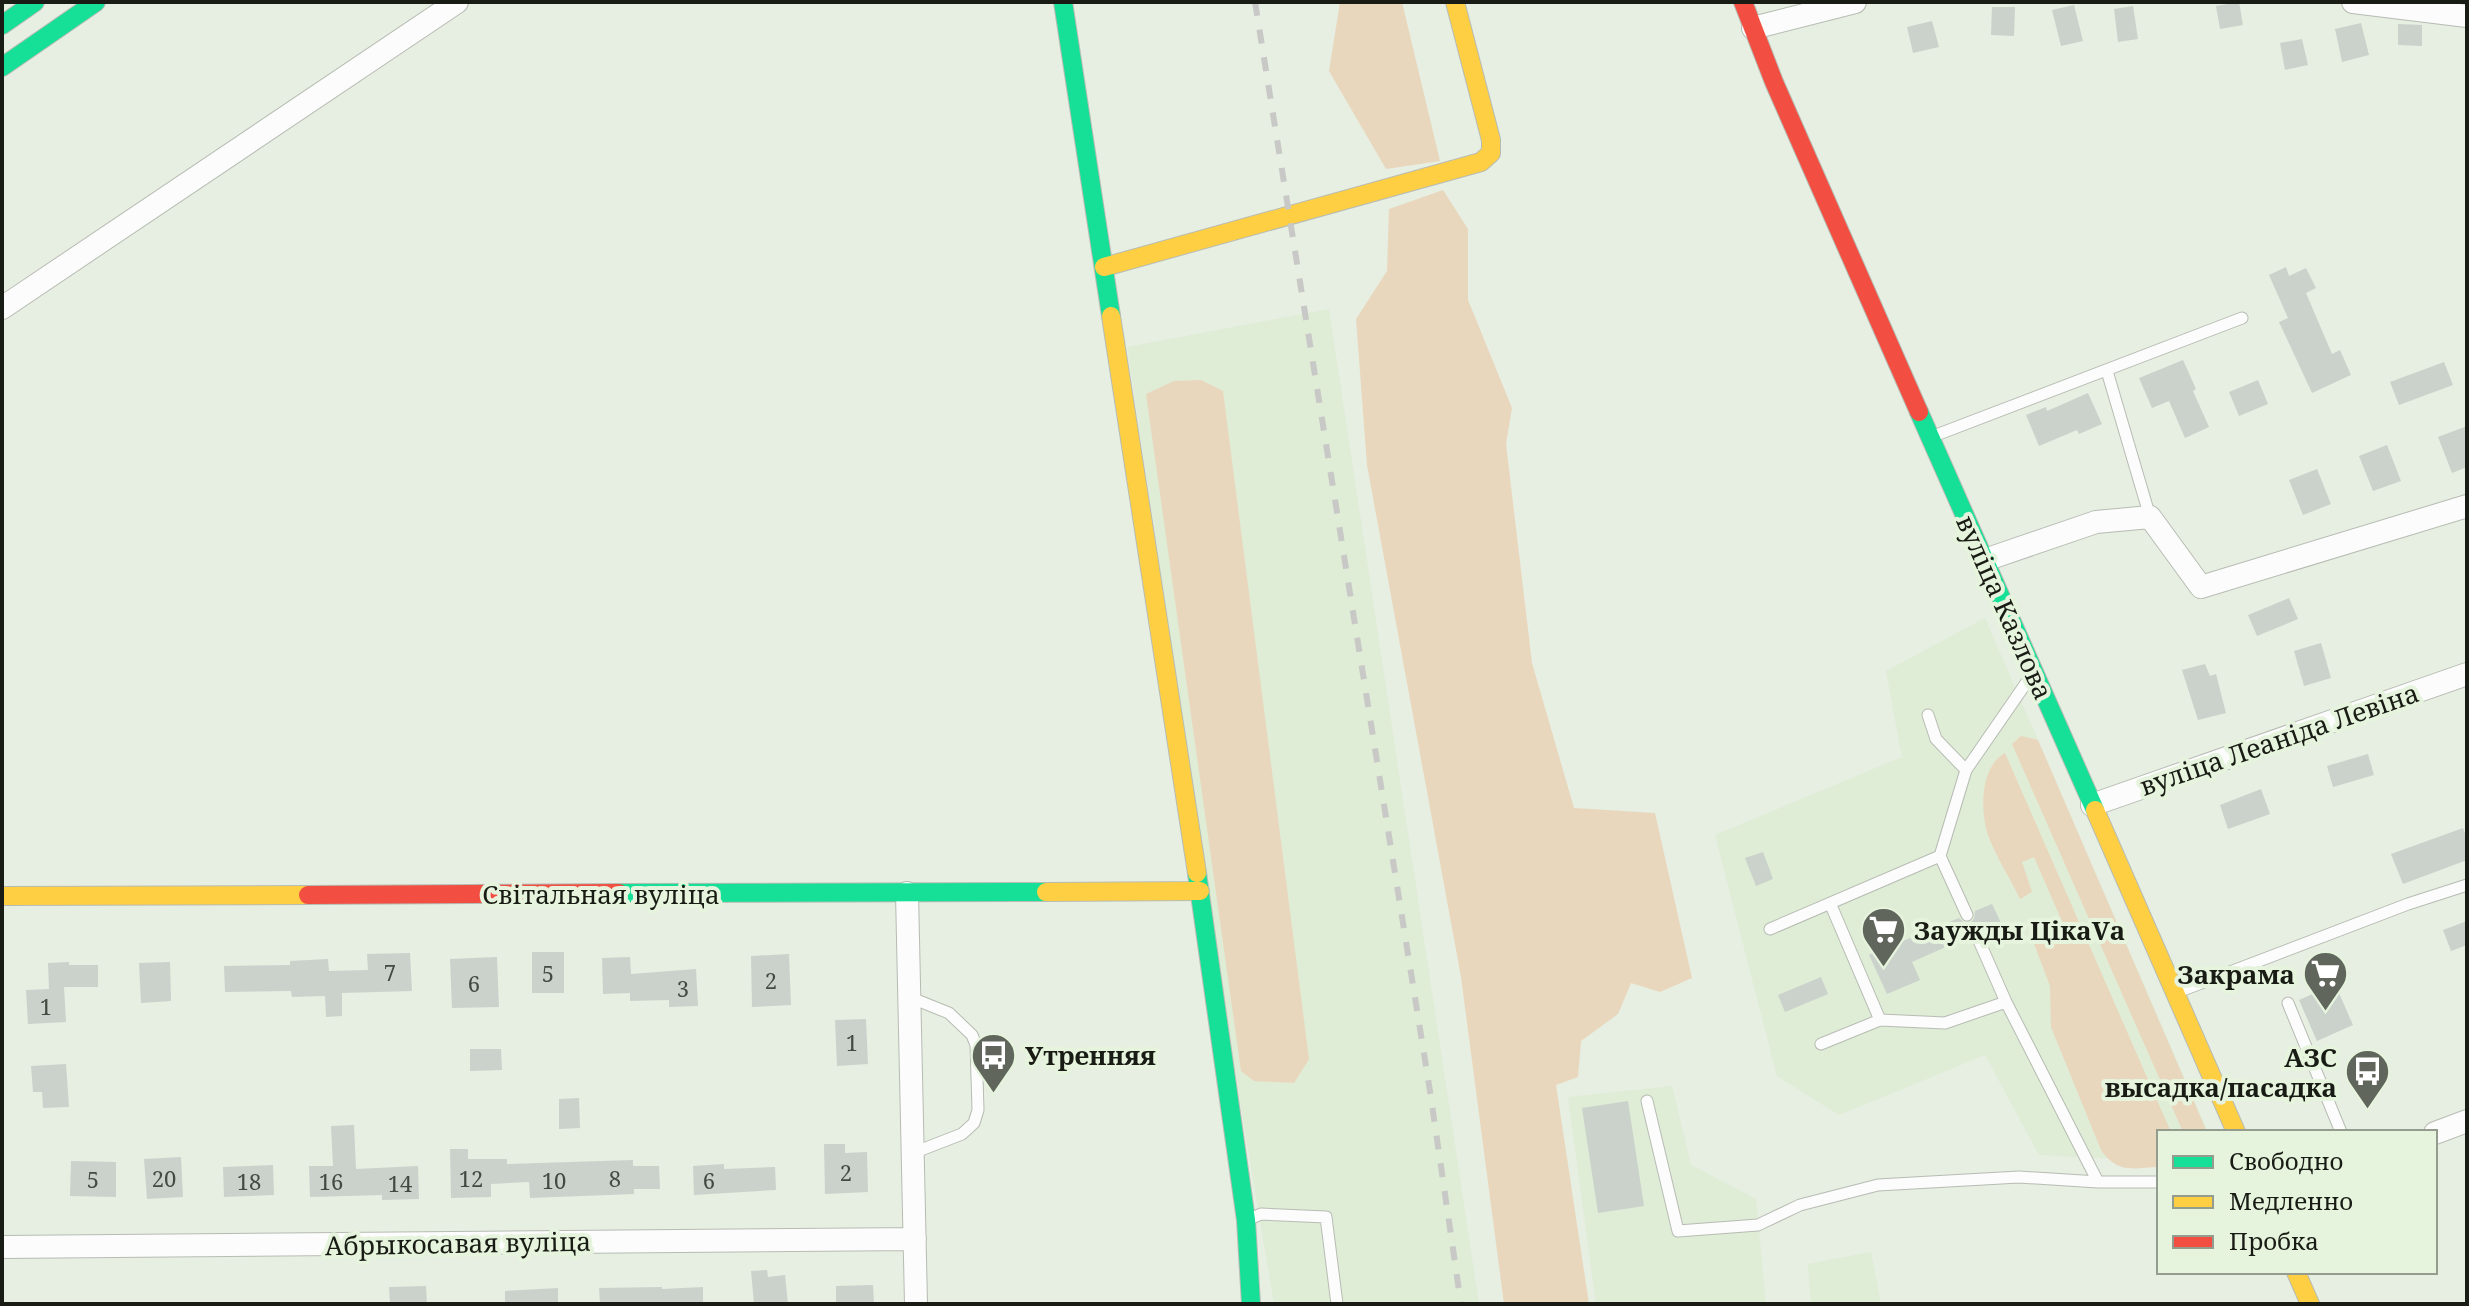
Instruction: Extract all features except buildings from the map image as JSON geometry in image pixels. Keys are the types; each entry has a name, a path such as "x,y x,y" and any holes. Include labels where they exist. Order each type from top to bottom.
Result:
{"main road":[{"path":"2,25 35,2"},
{"path":"2,67 96,2"},
{"path":"1063,2 1200,891 1246,1220 1251,1304"},
{"path":"1104,267 1481,162 1491,153 1491,140 1455,2"},
{"path":"1722,2 1774,82"},
{"path":"1743,2 1774,82"},
{"name":"вуліца Казлова","path":"1774,82 2235,1130"},
{"name":"Світальная вуліца","path":"2,896 1200,891"},
{"path":"2297,1274 2310,1304"}],"street":[{"path":"2,308 457,2"},
{"path":"1753,28 1855,2"},
{"path":"2353,2 2467,16"},
{"path":"1985,560 2096,522 2150,517 2201,587 2467,506"},
{"name":"вуліца Леаніда Левіна","path":"2092,805 2467,674"},
{"path":"907,893 916,1304"},
{"path":"2437,1132 2467,1121"},
{"name":"Абрыкосавая вуліца","path":"2,1247 915,1239"}],"lane":[{"path":"1931,438 2242,318"},
{"path":"2107,371 2150,517"},
{"path":"1967,915 1940,856 1966,770 2033,672"},
{"path":"1928,715 1936,739 1966,770"},
{"path":"1770,929 1940,856"},
{"path":"2175,993 2408,904 2467,885"},
{"path":"1830,903 1880,1020"},
{"path":"1976,934 2006,1002 2098,1182"},
{"path":"909,997 949,1013 972,1035 976,1045 978,1110 974,1123 962,1134 913,1153"},
{"path":"1821,1044 1880,1020 1945,1023 2006,1002"},
{"path":"2288,1003 2340,1130"},
{"path":"1647,1101 1678,1231 1758,1225 1800,1205 1878,1185 2019,1177 2157,1182"},
{"path":"1246,1220 1261,1214 1326,1217 1337,1304"}],"shaded area":[{"path":"1340,2 1402,2 1440,161 1386,169 1329,71"},
{"path":"1443,190 1468,229 1468,300 1512,408 1506,444 1532,663 1574,808 1655,813 1692,978 1660,992 1631,983 1618,1014 1581,1041 1578,1077 1556,1085 1589,1304 1504,1304 1461,977 1367,465 1356,319 1387,271 1389,209"},
{"path":"1329,309 1479,1304 1274,1304 1241,1108 1127,347"},
{"path":"1201,380 1223,391 1309,1059 1294,1083 1254,1081 1241,1071 1146,394 1174,381"},
{"path":"1985,618 2207,1130 2157,1130 2157,1161 2039,1155 1985,1055 1839,1115 1777,1076 1715,835 1902,757 1886,671"},
{"path":"2021,736 2038,740 2206,1130 2182,1130 2012,744"},
{"path":"2005,753 2170,1130 2157,1130 2157,1167 2126,1168 2107,1158 2051,1027 2050,986 2033,941 2064,926 2034,857 2022,862 2032,892 2020,899 1988,835 1984,790 1997,760"},
{"path":"1672,1086 1691,1165 1756,1199 1766,1304 1596,1304 1568,1097"},
{"path":"1871,1252 1881,1304 1811,1304 1808,1264"}],"railway":[{"path":"1255,2 1430,1091 1461,1304"}],"traffic: fast":[{"path":"2,25 35,2"},
{"path":"2,67 96,2"},
{"path":"1063,2 1111,316"},
{"path":"1919,412 2095,810"},
{"path":"1197,873 1246,1220 1251,1304"},
{"path":"619,893 1046,892"}],"traffic: slow":[{"path":"1104,267 1481,162 1491,153 1491,140 1455,2"},
{"path":"1111,316 1197,873"},
{"path":"2095,810 2235,1130"},
{"path":"1046,892 1200,891"},
{"path":"2,896 308,895"},
{"path":"2297,1274 2310,1304"}],"traffic: jam":[{"path":"1743,2 1774,82 1919,412"},
{"path":"308,895 619,893"}],"place":[{"name":"Заужды ЦікаVа","path":"1883,969"},
{"name":"Закрама","path":"2326,1013"},
{"name":"Утренняя","path":"994,1094"},
{"name":"АЗС высадка/пасадка","path":"2368,1111"}]}
